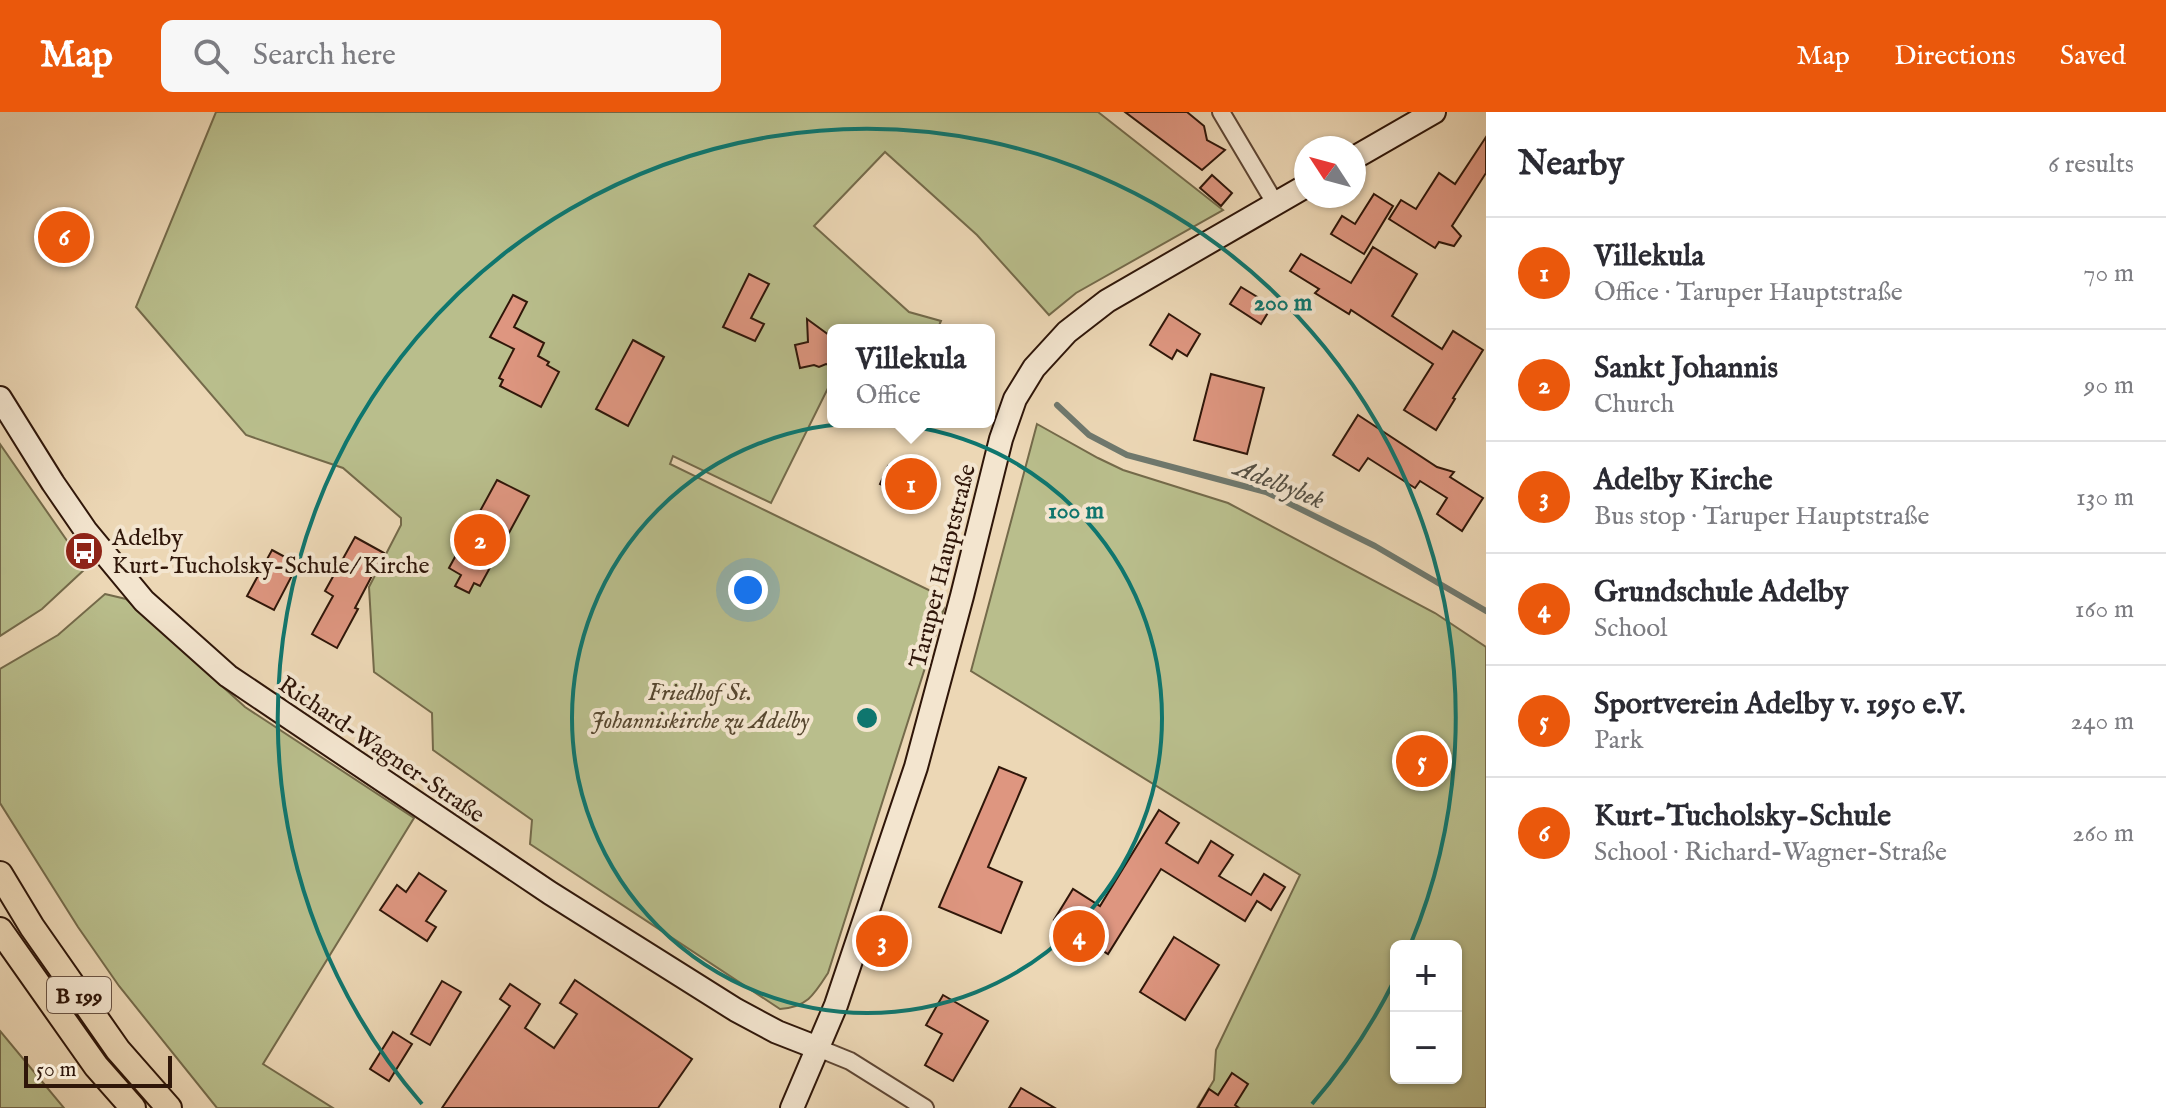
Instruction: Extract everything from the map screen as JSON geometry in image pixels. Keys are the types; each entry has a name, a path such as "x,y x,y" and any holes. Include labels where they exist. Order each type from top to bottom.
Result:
{"main road":[{"name":"B 199","path":"0,874 32,927 118,1050 169,1108"},
{"name":"B 199","path":"0,930 96,1066 133,1108"}],"street":[{"path":"1221,112 1275,203"},
{"path":"1366,151 1434,112"},
{"name":"Taruper Hauptstraße","path":"792,1108 836,1005 916,767 1001,439 1015,399 1042,359 1067,332 1097,308 1294,193"},
{"name":"Richard-Wagner-Straße","path":"0,398 86,531 144,601 228,676 550,893 739,1012 777,1032 818,1048"},
{"path":"818,1048 850,1061 925,1108"}],"green space":[{"name":"Friedhof St. Johanniskirche zu Adelby","path":"216,112 1098,112 1223,210 1076,293 1049,315 977,235 885,152 814,226 909,312 941,321 940,324 827,324 827,390 771,503 673,456 670,464 937,594 944,608 828,973 814,994 803,1003 780,1009 530,844 532,820 433,750 432,713 374,672 369,587 401,525 401,518 343,468 246,435 136,307"},
{"path":"1037,424 1123,470 1228,503 1435,613 1486,647 1486,1108 1197,1108 1214,1080 1216,1050 1300,875 971,671"},
{"path":"0,444 86,568 42,609 0,636"},
{"path":"105,594 126,599 245,707 414,818 263,1064 333,1108 217,1108 119,986 0,803 0,669 58,635"},
{"path":"0,1031 64,1108 0,1108"}],"building":[{"path":"1125,112 1187,112 1204,126 1207,140 1225,150 1202,170"},
{"path":"1486,137 1486,173 1452,226 1461,236 1454,246 1439,242 1435,248 1389,219 1401,200 1416,209 1439,173 1455,184"},
{"path":"1212,175 1232,193 1221,206 1200,188"},
{"path":"1374,194 1393,206 1364,254 1331,234 1342,216 1355,224"},
{"path":"1373,247 1417,274 1392,316 1442,349 1453,331 1483,350 1436,430 1404,410 1433,364 1351,310 1349,314 1315,293 1319,289 1290,271 1301,254 1351,283"},
{"path":"749,274 769,284 751,318 764,324 755,341 723,327"},
{"path":"1241,287 1272,306 1261,324 1230,304"},
{"path":"513,295 527,302 514,327 544,343 538,356 559,372 541,407 500,386 503,380 499,378 514,349 490,337"},
{"path":"1169,314 1200,334 1187,356 1177,350 1172,359 1150,345"},
{"path":"807,319 827,334 827,364 800,368 795,345 808,342"},
{"path":"633,340 664,357 628,426 596,409"},
{"path":"1211,374 1264,388 1247,454 1194,440"},
{"path":"1358,415 1437,467 1454,472 1450,477 1483,498 1462,531 1437,514 1447,498 1420,481 1415,488 1368,458 1359,471 1333,455"},
{"path":"888,466 923,481 916,497 880,484"},
{"path":"497,480 529,496 480,586 474,583 469,593 455,586 461,575 449,568"},
{"path":"355,537 384,553 337,648 312,634 333,596 325,591"},
{"path":"272,550 298,564 274,610 247,596"},
{"path":"999,767 1026,778 988,867 1022,882 1001,933 939,907"},
{"path":"1159,810 1179,823 1166,843 1198,863 1211,841 1233,855 1219,876 1251,895 1264,874 1285,887 1271,910 1257,901 1245,921 1161,869 1108,954 1054,920 1073,889 1100,906"},
{"path":"419,873 446,891 426,921 436,927 427,941 380,910 397,885 406,892"},
{"path":"1174,937 1219,965 1185,1020 1140,992"},
{"path":"575,980 692,1059 658,1108 442,1108 510,1006 500,999 510,984 540,1004 525,1028 554,1048 577,1014 560,1003"},
{"path":"442,981 461,992 430,1045 411,1034"},
{"path":"943,995 988,1021 953,1081 925,1065 942,1034 926,1025"},
{"path":"393,1032 412,1044 389,1081 370,1069"},
{"path":"1232,1073 1248,1084 1235,1105 1239,1108 1198,1108 1209,1089 1218,1095"},
{"path":"1021,1088 1055,1108 1009,1108"}],"waterway":[{"name":"Adelbybek","path":"1057,405 1089,435 1127,455 1266,492 1375,546 1486,611"}],"place":[{"name":"Kurt-Tucholsky-Schule","path":"64,237"},
{"name":"Villekula","path":"911,484"},
{"name":"Sankt Johannis","path":"480,540"},
{"name":"Adelby Kurt-Tucholsky-Schule/ Kirche","path":"84,551"},
{"name":"Sportverein Adelby v. 1950 e.V.","path":"1422,761"},
{"name":"Grundschule Adelby","path":"1079,936"},
{"name":"Adelby Kirche","path":"882,941"}]}
